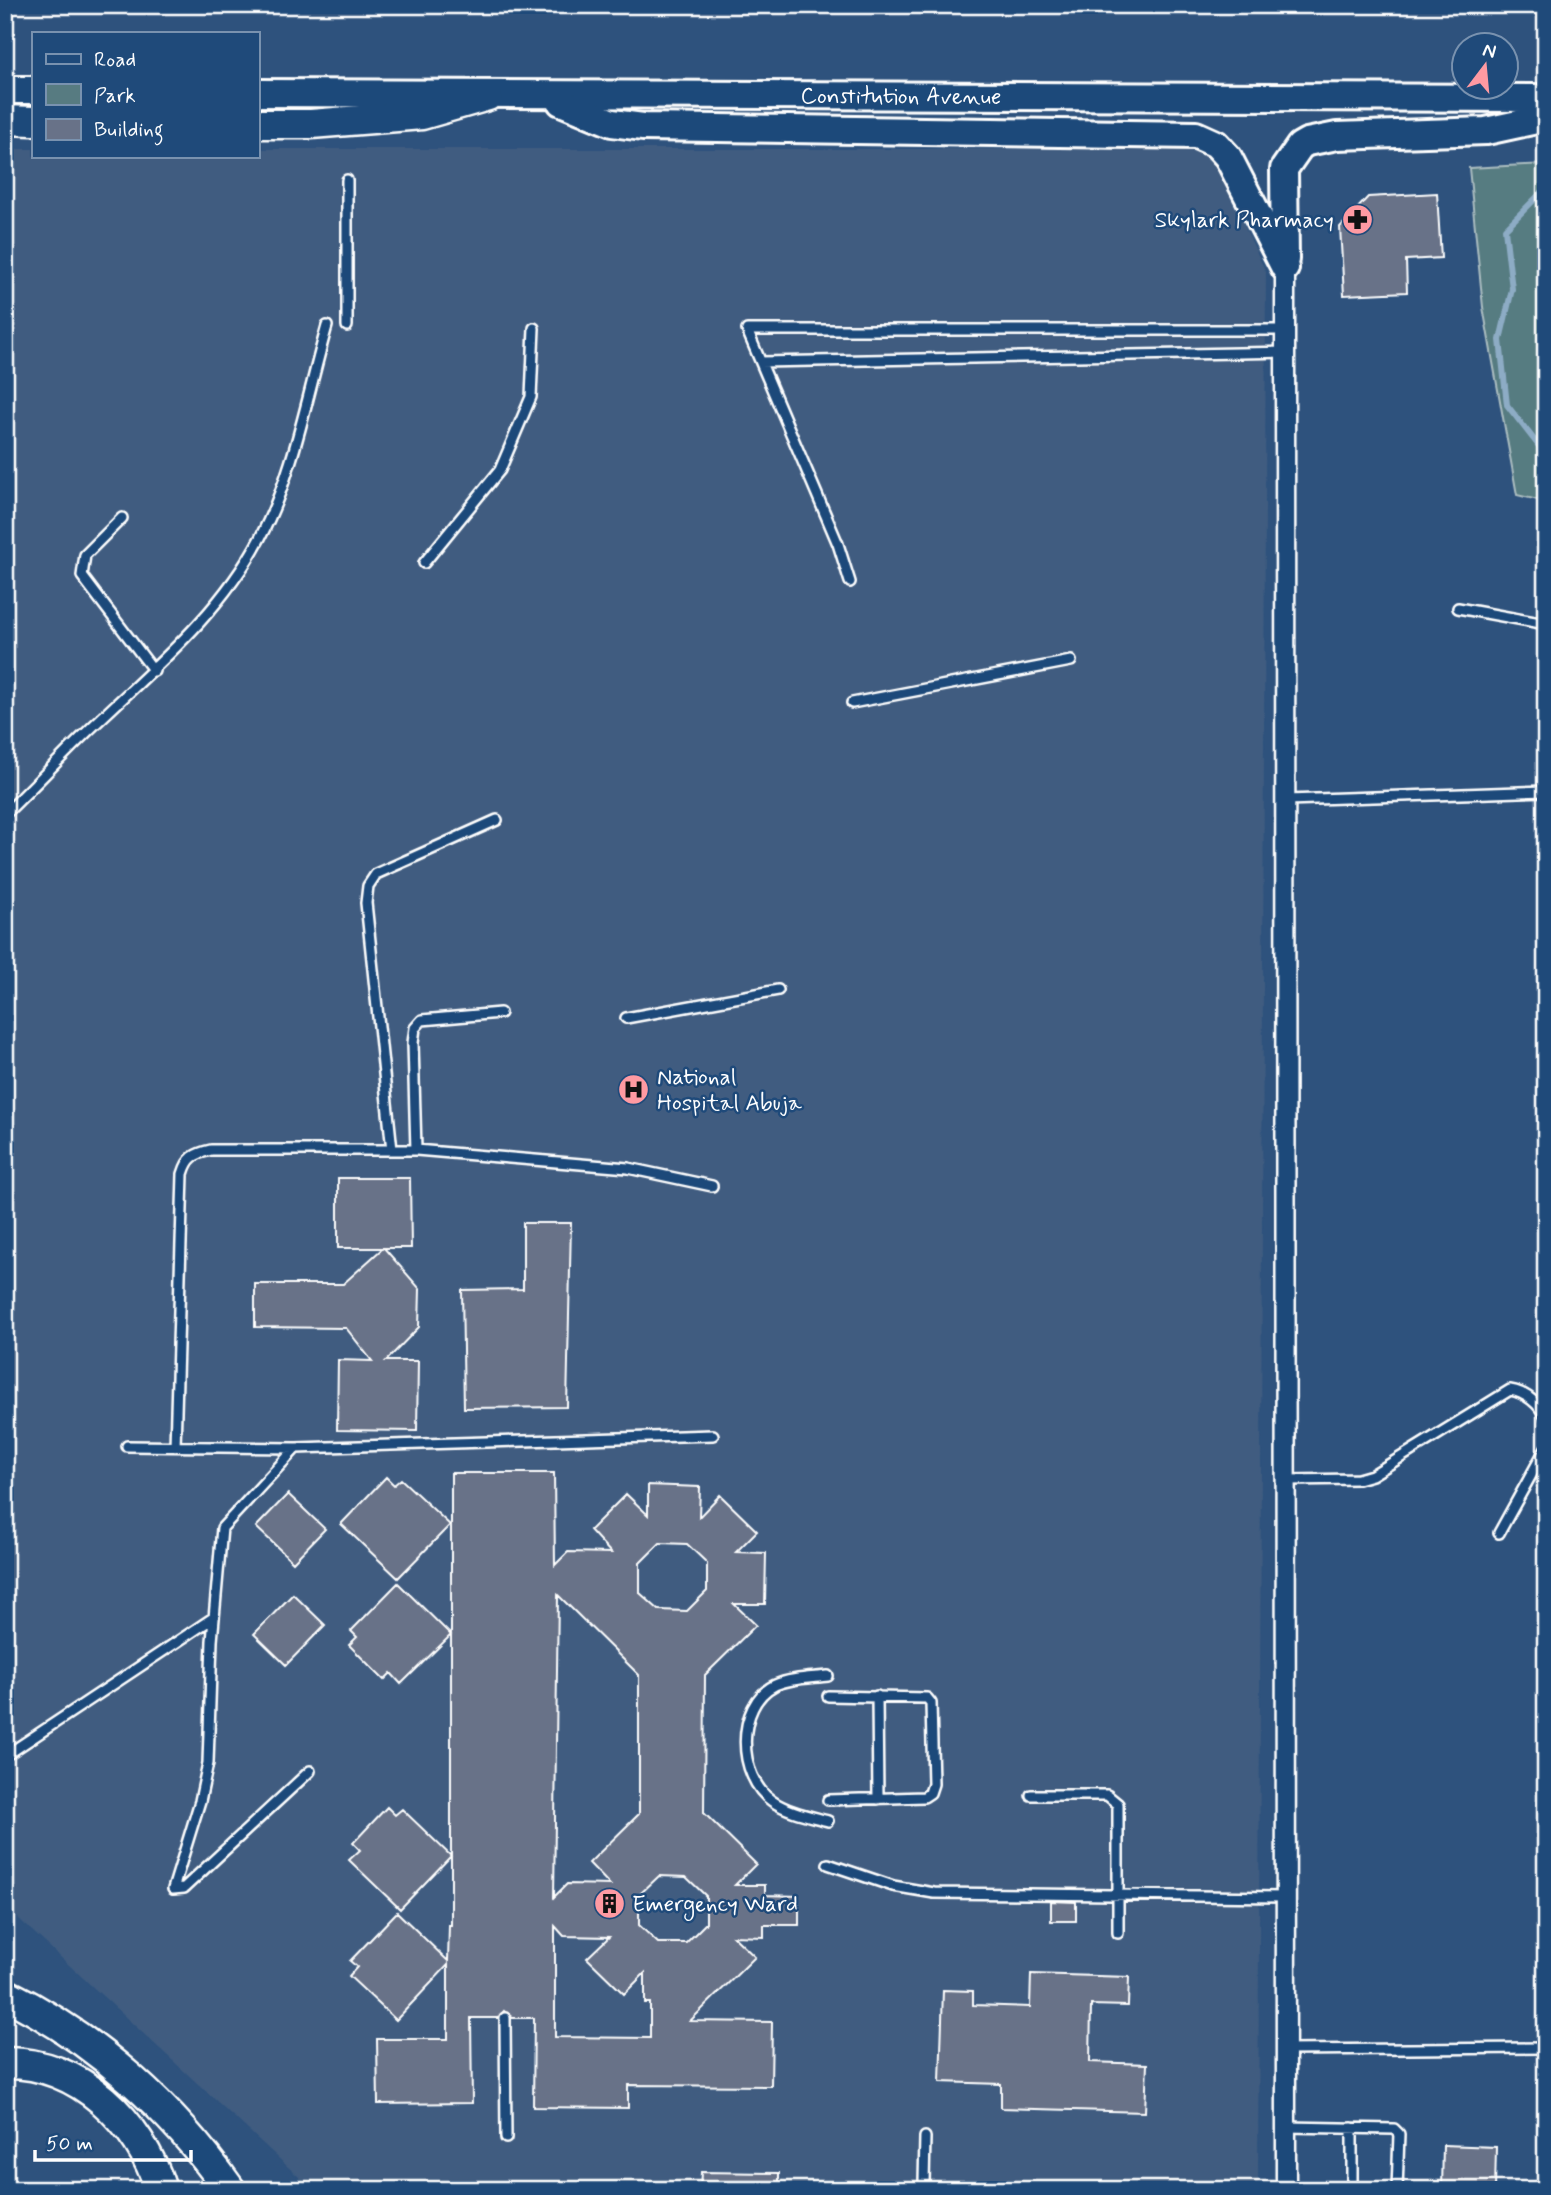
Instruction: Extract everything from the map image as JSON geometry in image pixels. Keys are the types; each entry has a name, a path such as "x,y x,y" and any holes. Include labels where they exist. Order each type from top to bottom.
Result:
{"highway":[{"path":"259,124 312,124 422,115 488,96"},
{"path":"5,120 32,121"},
{"path":"5,1994 62,2027 149,2093 230,2190"},
{"path":"5,2063 47,2068 74,2079 100,2096 122,2118 143,2148 162,2190"}],"main road":[{"path":"5,90 32,90"},
{"name":"Constitution Avenue","path":"259,93 1546,98"},
{"path":"546,96 612,123 643,127 1196,135 1216,144 1228,157 1285,268"},
{"path":"1285,268 1282,180 1288,160 1300,146 1318,139 1486,131 1546,118"}],"street":[{"path":"1285,268 1286,2190"}],"lane":[{"path":"347,180 347,326"},
{"path":"5,814 89,730 154,671 226,592 260,538 283,484 327,326"},
{"path":"424,563 500,470 531,397 534,328"},
{"path":"850,582 838,544 747,330 1287,330"},
{"path":"761,362 1287,352"},
{"path":"122,518 85,555 82,576 154,671"},
{"path":"1458,608 1546,624"},
{"path":"852,703 1071,661"},
{"path":"1287,800 1546,790"},
{"path":"392,1150 366,903 368,886 376,874 497,820"},
{"path":"626,1018 778,990"},
{"path":"416,1150 413,1043 415,1028 422,1020 500,1013"},
{"path":"174,1447 183,1174 187,1160 196,1153 211,1150 416,1150 628,1168 712,1186"},
{"path":"1286,1480 1358,1479 1372,1475 1510,1390 1520,1392 1543,1410 1546,1418"},
{"path":"127,1446 296,1448 713,1436"},
{"path":"1499,1533 1546,1447"},
{"path":"296,1448 222,1528 213,1618 208,1763 200,1801 173,1889 184,1888 310,1771"},
{"path":"5,1756 213,1618"},
{"path":"828,1676 775,1685 751,1709 746,1732 747,1757 756,1781 771,1801 828,1821"},
{"path":"828,1696 922,1695 931,1703 933,1784 930,1793 923,1797 828,1800"},
{"path":"877,1696 878,1799"},
{"path":"1031,1795 1113,1797 1118,1804 1118,1933"},
{"path":"828,1864 893,1886 934,1893 1286,1897"},
{"path":"505,2018 506,2138"},
{"path":"1286,2050 1546,2048"},
{"path":"1286,2127 1387,2127 1399,2134 1397,2190"},
{"path":"1352,2127 1352,2190"},
{"path":"925,2137 924,2183 929,2190"}],"shaded area":[{"name":"National Hospital Abuja","path":"5,149 32,149 32,158 259,158 259,149 1208,149 1266,272 1258,2190 313,2190 5,1906"}],"green space":[{"path":"1546,164 1546,502 1517,495 1483,307 1469,168"}],"building":[{"path":"1437,193 1441,258 1406,260 1407,292 1344,295 1340,227 1368,197"},
{"path":"338,1178 410,1178 411,1248 384,1248 420,1289 419,1327 386,1361 418,1361 417,1431 337,1430 338,1360 372,1361 346,1328 255,1327 255,1284 343,1284 383,1248 338,1248"},
{"path":"523,1223 571,1223 567,1407 464,1408 462,1290 523,1289"},
{"path":"451,1473 554,1473 555,1565 568,1552 611,1553 590,1530 626,1494 648,1515 648,1485 700,1487 699,1517 720,1495 757,1531 736,1552 766,1553 765,1604 734,1604 756,1625 705,1675 704,1813 756,1864 735,1885 765,1885 765,1895 799,1896 799,1925 764,1925 764,1937 733,1936 755,1957 690,2021 772,2022 771,2086 628,2085 628,2108 533,2107 534,2018 512,2018 504,2011 498,2018 471,2018 472,2103 378,2104 377,2039 448,2039 448,1965 396,2020 349,1976 357,1967 350,1961 397,1912 448,1961 451,1925","holes":["660,1543 687,1544 707,1563 707,1591 687,1611 659,1610 640,1593 640,1563","558,1595 639,1675 639,1814 589,1863 610,1885 567,1884 554,1897","659,1876 686,1877 706,1896 706,1923 686,1943 658,1943 639,1925 639,1895","555,1926 564,1936 609,1937 587,1958 624,1994 645,1973 645,2003 650,2003 650,2038 555,2037"]},
{"path":"386,1477 394,1485 401,1479 450,1525 398,1578 341,1524"},
{"path":"288,1494 325,1529 293,1562 256,1527"},
{"path":"398,1583 451,1635 401,1684 391,1673 384,1680 349,1645 357,1637 351,1631"},
{"path":"293,1594 325,1625 286,1665 254,1634"},
{"path":"387,1807 395,1815 402,1809 451,1856 400,1909 349,1860 360,1850 353,1843"},
{"path":"1051,1901 1076,1902 1076,1921 1051,1921"},
{"path":"1031,1974 1129,1977 1128,2006 1091,2005 1090,2062 1147,2064 1145,2112 1001,2108 1001,2084 940,2082 943,1990 973,1991 973,2005 1030,2007"},
{"path":"1443,2145 1496,2147 1495,2190 1442,2190"},
{"path":"701,2172 779,2173 779,2190 700,2190"}],"waterway":[{"path":"1544,5 1546,18"},
{"path":"1546,188 1505,229 1512,289 1500,340 1507,405 1546,455"}],"place":[{"name":"Skylark Pharmacy","path":"1357,219"},
{"name":"National Hospital Abuja","path":"634,1089"},
{"name":"Emergency Ward","path":"609,1903"}]}
